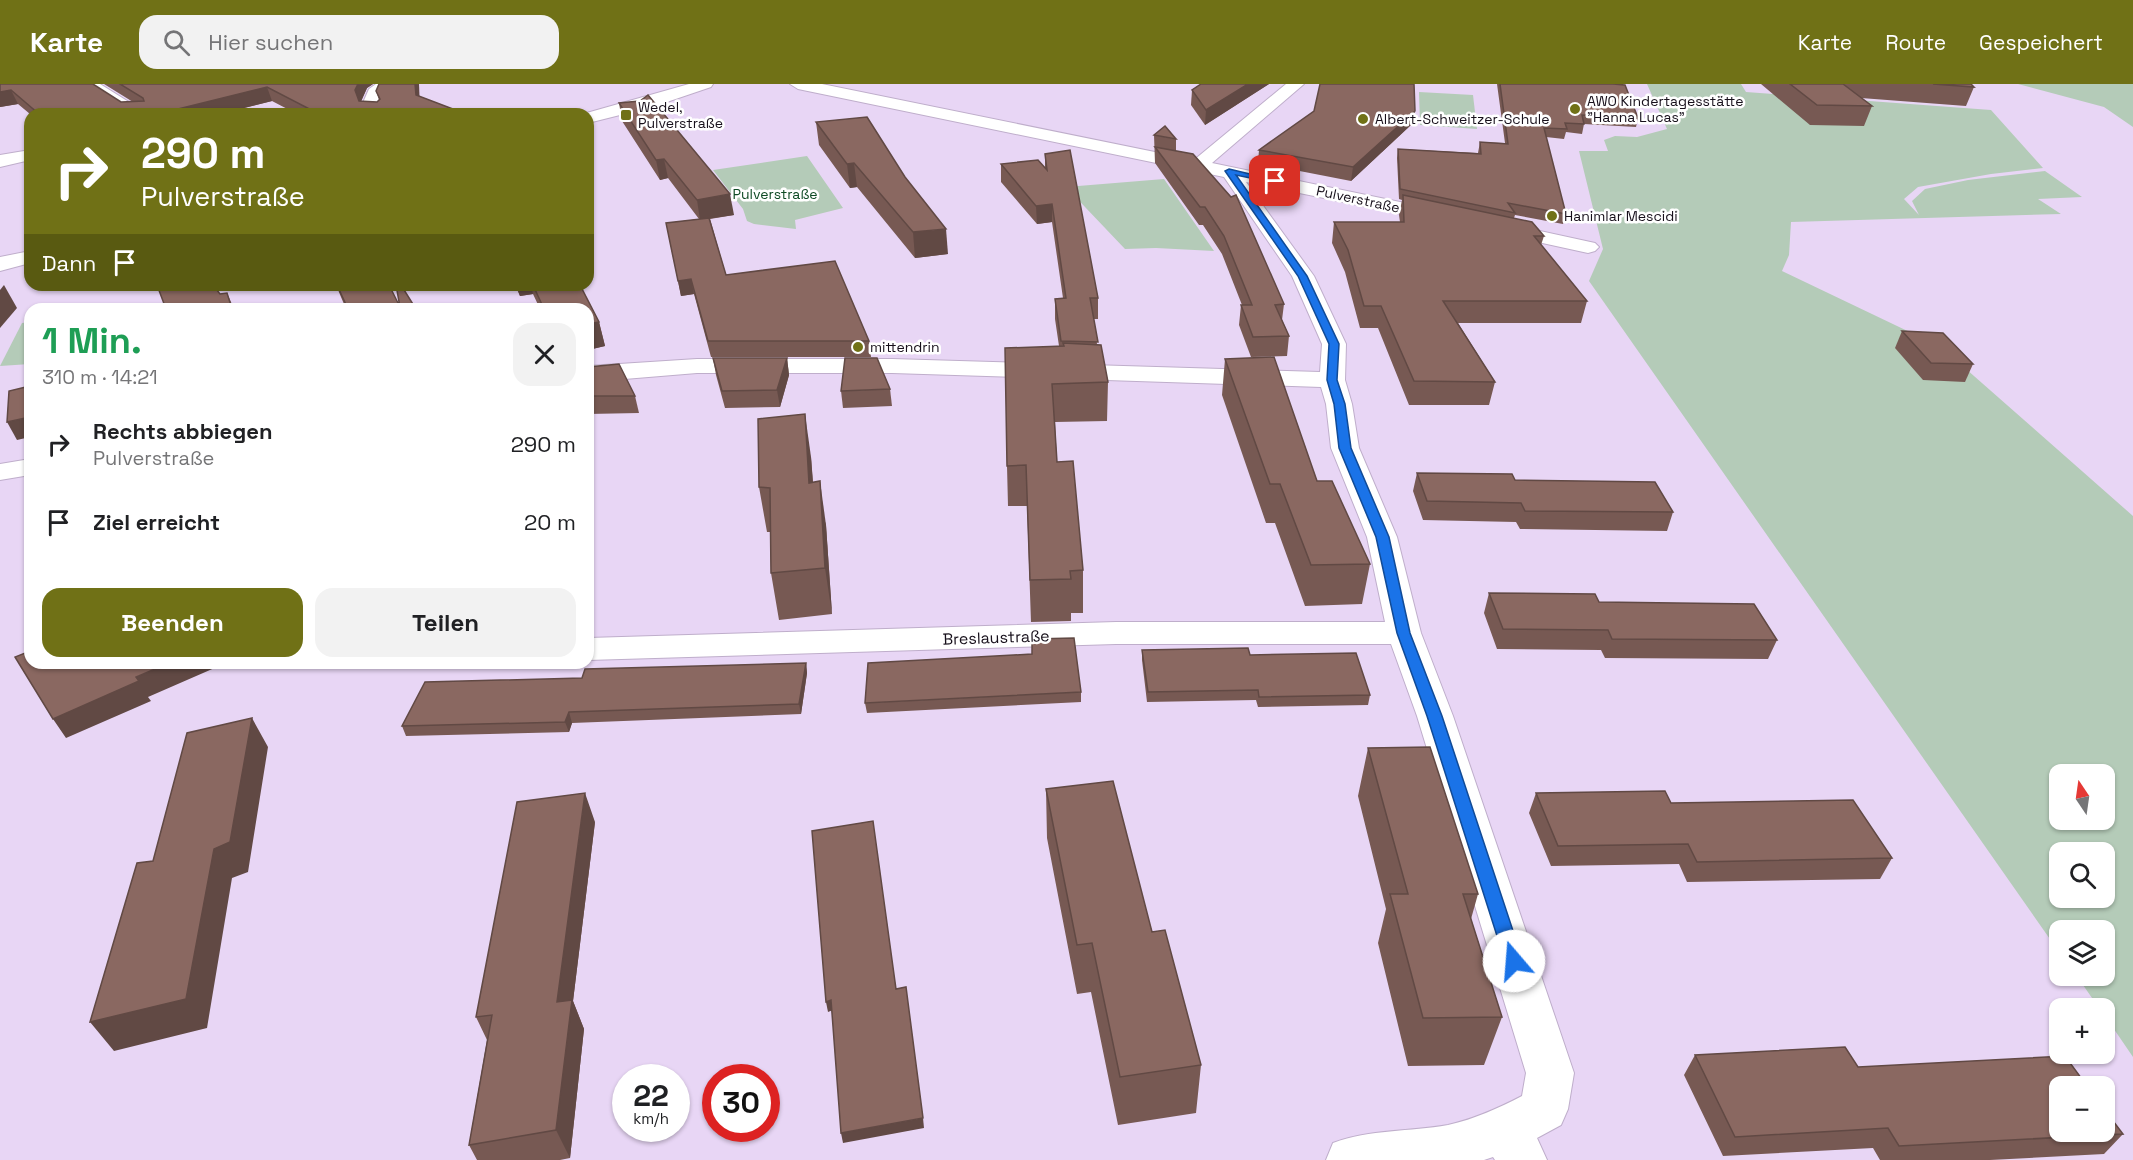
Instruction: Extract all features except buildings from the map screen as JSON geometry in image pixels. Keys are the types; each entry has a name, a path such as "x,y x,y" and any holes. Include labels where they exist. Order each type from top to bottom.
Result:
{"street":[{"path":"89,84 130,108"},
{"path":"371,108 370,105 377,89 391,84"},
{"path":"594,116 705,84"},
{"name":"Pulverstraße","path":"798,84 1588,247"},
{"path":"1296,84 1214,168 1303,276 1334,344 1332,380 1339,404 1345,448 1382,537 1404,633 1435,716 1550,1073 1544,1108 1514,1145 1449,1148 1351,1160"},
{"path":"0,161 24,156"},
{"path":"0,264 24,258"},
{"path":"594,373 679,366 880,366 1059,374 1332,380"},
{"path":"0,472 24,468"},
{"name":"Breslaustraße","path":"594,649 1116,633 1404,633"}],"green space":[{"path":"1647,84 1741,84 1746,92 1991,110 2043,168 1991,174 1918,187 1904,199 1919,215 1912,201 1925,189 1968,180 2045,171 2082,197 2038,199 2061,214 1791,222 1789,255 1782,271 1941,347 2133,516 2133,1057 2115,1031 2115,998 2092,998 2084,986 2115,986 2115,920 2049,920 2049,938 1589,281 1603,249 1579,151 1608,151 1604,140 1615,136 1637,137 1667,129"},
{"path":"2018,84 2133,84 2133,127 2104,107"},
{"path":"1419,92 1473,95 1477,129 1420,125"},
{"name":"Pulverstraße","path":"807,156 843,208 795,220 796,229 754,224 747,221 743,209 713,170"},
{"path":"1164,179 1214,251 1125,249 1066,187"},
{"path":"24,323 24,364 0,366"}],"place":[{"name":"AWO Kindertagesstätte \"Hanna Lucas\"","path":"1575,109"},
{"name":"Wedel, Pulverstraße","path":"626,115"},
{"name":"Albert-Schweitzer-Schule","path":"1363,119"},
{"name":"Hanimlar Mescidi","path":"1552,216"},
{"name":"mittendrin","path":"858,347"}],"route":[{"path":"1275,181 1229,171 1303,276 1334,344 1332,380 1339,404 1345,448 1382,537 1404,633 1435,716 1514,961"}]}
